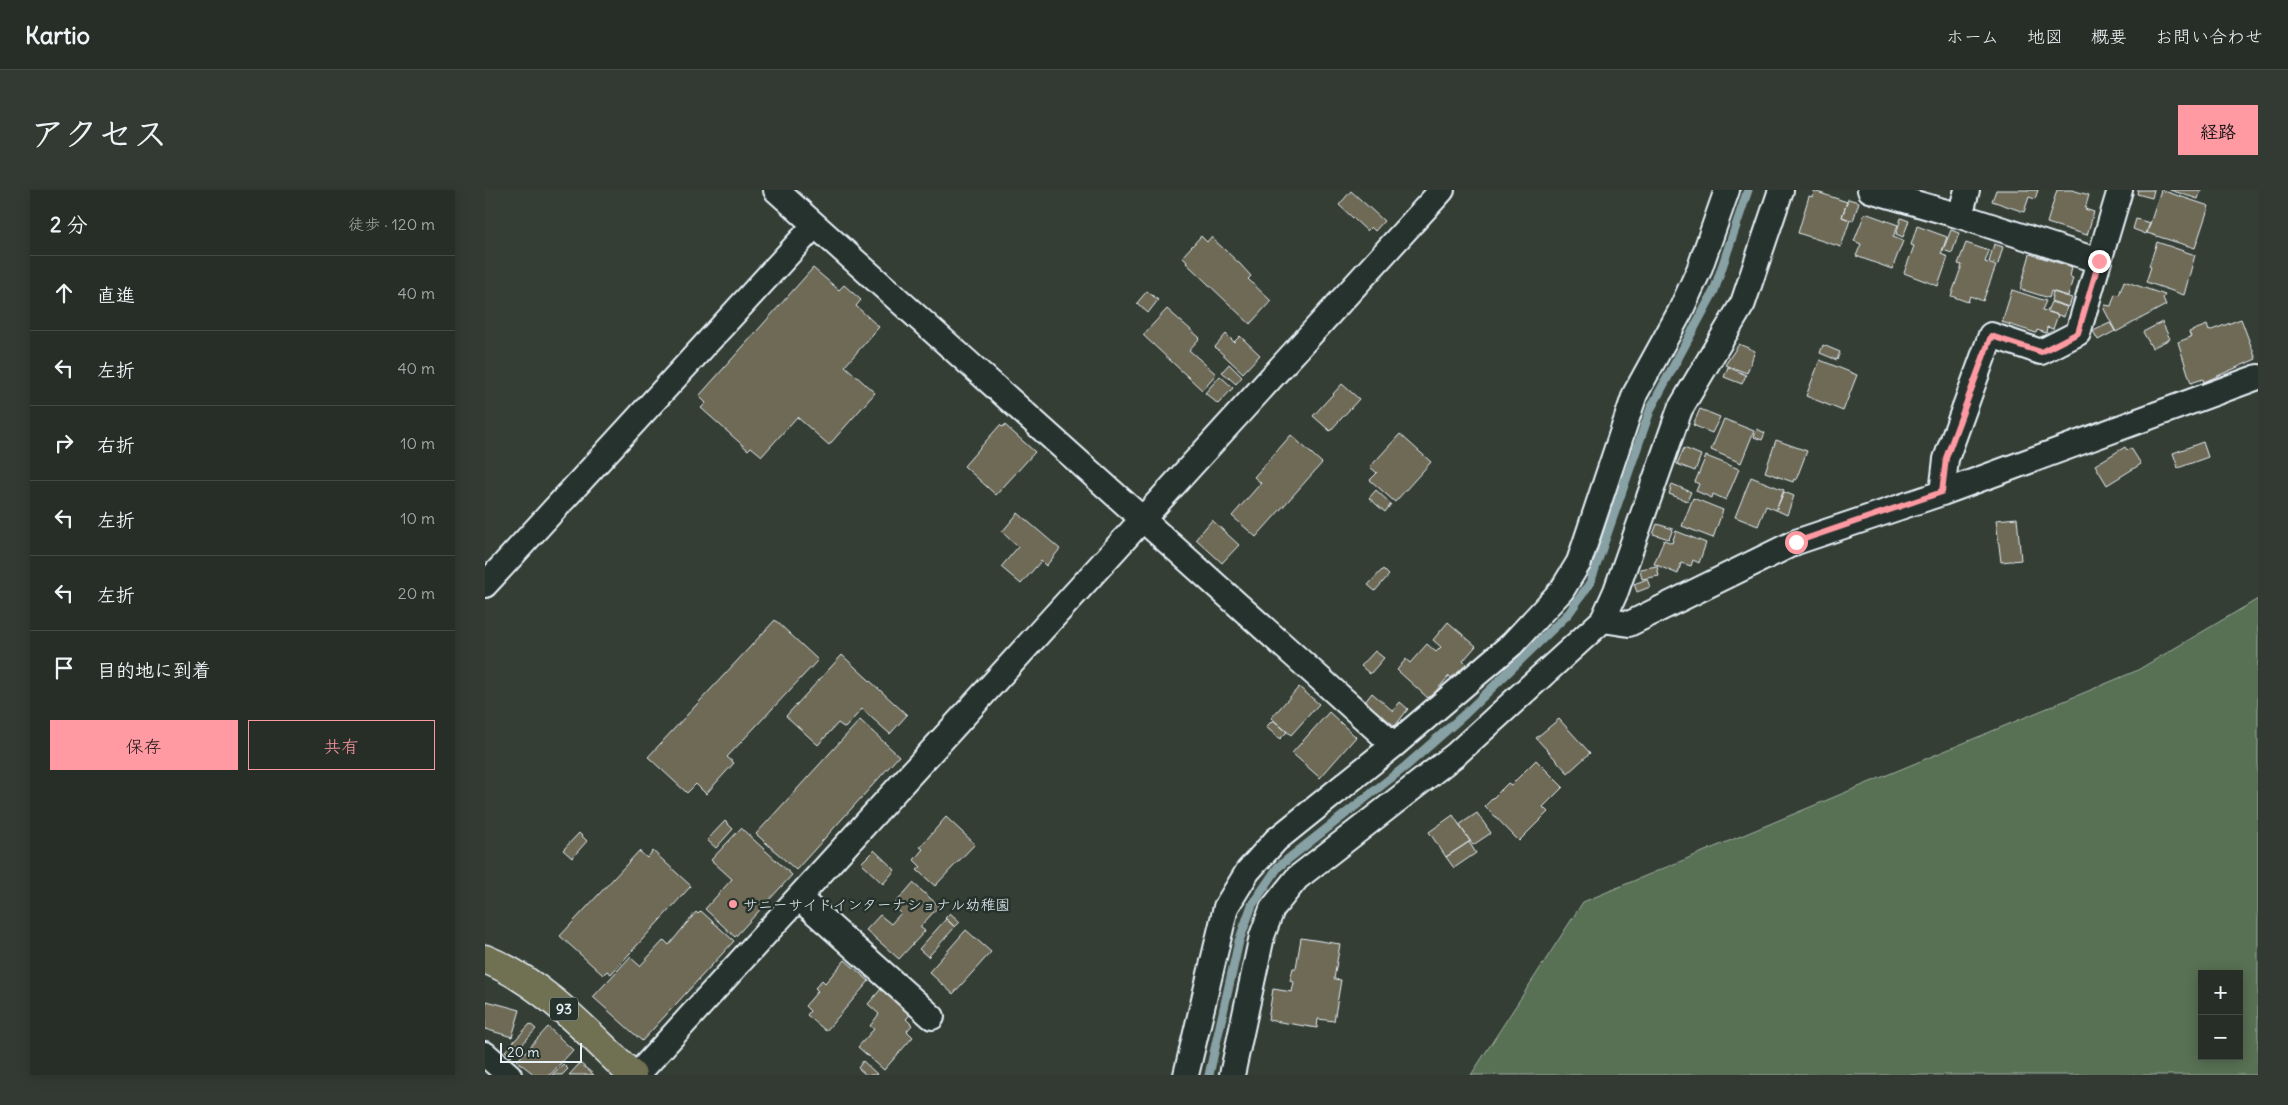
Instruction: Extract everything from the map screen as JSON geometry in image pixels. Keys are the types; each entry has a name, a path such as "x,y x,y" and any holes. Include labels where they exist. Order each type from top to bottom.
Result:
{"main road":[{"name":"93","path":"485,959 498,964 554,1000 646,1071"}],"street":[{"path":"776,190 1394,745"},
{"path":"646,1071 799,898 1442,190"},
{"path":"1186,1075 1225,907 1248,871 1276,840 1394,745 1512,644 1562,590 1575,569 1579,562 1635,394 1699,270 1727,190"},
{"path":"1232,1075 1262,936 1272,909 1297,878 1455,755 1603,620 1616,591 1680,409 1743,303 1781,190"},
{"path":"1870,190 1959,216 2099,261"},
{"path":"1959,216 1967,190"},
{"path":"1942,492 1946,458 1991,336 2041,352 2078,333 2120,190"},
{"path":"485,585 814,226"},
{"path":"1603,620 1629,624 1796,542 1942,492 2258,377"},
{"path":"799,898 932,1017"},
{"path":"485,1054 509,1075"}],"green space":[{"path":"2258,599 2258,1075 1471,1075 1583,902 2136,671"}],"building":[{"path":"1996,190 2038,190 2035,199 2029,197 2024,212 1992,201"},
{"path":"2057,190 2072,190 2089,195 2085,209 2094,212 2087,235 2047,223"},
{"path":"2138,190 2154,190 2152,198 2137,194"},
{"path":"2161,190 2209,206 2195,248 2147,233"},
{"path":"2170,190 2201,190 2198,199"},
{"path":"1351,191 1384,221 1375,231 1371,227 1367,231 1339,205"},
{"path":"1814,191 1847,202 1842,217 1850,220 1841,247 1798,233 1809,196 1813,197"},
{"path":"1848,199 1859,202 1853,221 1842,217"},
{"path":"1865,213 1898,225 1893,237 1903,241 1892,269 1856,256 1861,244 1854,241"},
{"path":"1901,218 1909,221 1903,237 1896,234"},
{"path":"2136,219 2150,223 2146,234 2133,229"},
{"path":"1917,226 1947,237 1941,254 1948,257 1938,286 1904,273 1914,246 1911,245"},
{"path":"1951,230 1959,233 1952,253 1943,250"},
{"path":"1201,236 1207,242 1211,237 1240,264 1251,276 1248,279 1271,301 1250,324 1182,257"},
{"path":"2157,242 2195,255 2184,295 2146,282"},
{"path":"1966,243 1989,251 1985,262 1996,266 1983,301 1970,296 1968,302 1951,296 1962,265 1958,264"},
{"path":"1994,244 2003,247 1998,264 1989,262"},
{"path":"2030,254 2072,267 2070,277 2073,278 2068,296 2051,291 2049,298 2020,289"},
{"path":"813,268 839,290 844,285 861,300 856,306 879,327 845,366 875,393 829,445 797,417 762,456 751,447 748,450 701,408 706,403 699,396"},
{"path":"2124,281 2165,295 2163,298 2166,305 2116,332 2104,309 2105,305 2111,306 2115,294 2119,295"},
{"path":"2012,290 2046,301 2042,310 2058,315 2053,329 2047,327 2046,333 2037,330 2036,333 2002,322"},
{"path":"1147,291 1158,300 1148,313 1137,303"},
{"path":"2053,292 2072,298 2069,307 2051,301"},
{"path":"2051,302 2067,307 2064,317 2047,311"},
{"path":"1167,309 1200,338 1189,350 1216,374 1202,390 1143,335"},
{"path":"2241,319 2256,359 2204,382 2203,379 2191,383 2178,342 2191,337 2189,332 2207,325 2209,331"},
{"path":"2162,322 2170,339 2152,348 2143,332"},
{"path":"2110,323 2115,331 2098,340 2093,331"},
{"path":"1226,334 1234,342 1240,336 1260,355 1243,373 1215,347"},
{"path":"1739,344 1755,351 1747,373 1725,365"},
{"path":"1823,345 1840,352 1837,360 1820,353"},
{"path":"1820,360 1857,375 1843,411 1806,396"},
{"path":"1229,364 1242,377 1236,384 1222,372"},
{"path":"1728,367 1746,375 1742,384 1724,377"},
{"path":"1220,376 1233,388 1218,404 1205,393"},
{"path":"1342,384 1359,399 1330,431 1313,416"},
{"path":"1700,409 1720,417 1712,433 1693,425"},
{"path":"1724,419 1754,431 1741,463 1711,450"},
{"path":"1000,425 1002,427 1005,425 1035,452 996,495 964,466"},
{"path":"1757,429 1765,433 1762,440 1754,437"},
{"path":"1400,434 1431,462 1395,502 1370,480 1377,473 1370,467"},
{"path":"1291,435 1322,463 1256,537 1232,516 1261,483 1254,477"},
{"path":"1776,440 1807,451 1796,480 1794,479 1793,482 1765,472"},
{"path":"2203,442 2208,457 2178,468 2173,453"},
{"path":"2125,447 2127,450 2131,448 2141,464 2107,485 2095,465"},
{"path":"1684,448 1701,455 1695,471 1677,464"},
{"path":"1706,456 1739,469 1726,500 1713,494 1712,498 1696,491 1699,484 1695,482"},
{"path":"1751,477 1784,490 1776,510 1766,506 1758,526 1735,517"},
{"path":"1672,484 1691,492 1687,501 1669,494"},
{"path":"1376,490 1391,504 1385,512 1369,498"},
{"path":"1784,492 1794,496 1787,515 1776,510"},
{"path":"1693,498 1723,510 1713,538 1682,526"},
{"path":"1018,513 1060,549 1046,566 1041,561 1021,584 1001,567 1018,547 1002,532"},
{"path":"2017,518 2021,560 2001,562 1996,520"},
{"path":"1212,520 1239,545 1222,563 1196,539"},
{"path":"1657,524 1673,529 1669,539 1653,534"},
{"path":"1676,531 1706,543 1699,563 1693,560 1691,566 1681,563 1678,574 1654,564 1664,540 1672,543"},
{"path":"1657,566 1659,576 1642,579 1640,569"},
{"path":"1383,569 1389,575 1375,591 1368,585"},
{"path":"1647,579 1650,587 1637,592 1634,584"},
{"path":"775,620 818,660 727,757 734,763 706,794 696,784 687,793 648,757"},
{"path":"1448,622 1476,646 1463,661 1466,664 1453,679 1449,676 1429,699 1397,670 1406,659 1410,663 1427,644 1436,652 1441,647 1433,640"},
{"path":"1375,651 1384,658 1370,674 1361,666"},
{"path":"842,655 907,715 890,734 862,709 845,728 838,723 818,745 786,716"},
{"path":"1299,687 1319,704 1291,735 1271,718"},
{"path":"1372,693 1393,711 1400,702 1408,709 1395,726 1365,702"},
{"path":"1329,712 1356,737 1320,778 1292,753"},
{"path":"1559,719 1590,753 1568,773 1536,738"},
{"path":"860,720 899,756 796,870 756,834"},
{"path":"1273,720 1287,732 1280,739 1266,727"},
{"path":"1536,760 1563,787 1543,807 1548,812 1519,841 1485,806 1508,783 1511,785"},
{"path":"1477,813 1491,833 1473,845 1459,825"},
{"path":"1453,815 1470,841 1446,857 1429,832"},
{"path":"946,817 975,844 935,886 917,870 921,867 914,860 923,849 920,847"},
{"path":"725,821 733,829 716,848 707,840"},
{"path":"741,828 792,875 735,937 705,909 732,879 711,860"},
{"path":"579,833 587,841 572,858 563,850"},
{"path":"1469,842 1476,853 1454,868 1446,857"},
{"path":"874,850 895,870 883,884 861,863"},
{"path":"639,851 647,858 653,851 691,886 611,974 607,971 603,975 560,936"},
{"path":"913,883 939,906 920,927 925,931 899,959 866,930 880,915 891,924 901,913 893,906"},
{"path":"701,911 734,941 642,1041 593,997 630,957 640,966 664,940 669,945 696,912 698,914"},
{"path":"950,913 960,922 955,927 945,918"},
{"path":"946,919 955,927 928,957 919,949"},
{"path":"966,930 991,952 953,994 929,972"},
{"path":"1301,938 1340,944 1334,979 1341,980 1334,1021 1318,1019 1317,1028 1268,1020 1273,989 1292,992 1294,982 1290,981 1293,968 1296,968"},
{"path":"845,960 869,981 826,1031 807,1015 810,1011 805,1006 818,991 815,988 822,980 825,983"},
{"path":"881,989 910,1015 906,1019 912,1025 907,1031 913,1037 884,1070 858,1047 874,1029 870,1026 879,1014 868,1004"},
{"path":"487,1001 520,1010 512,1037 485,1029"},
{"path":"530,1024 536,1029 511,1057 505,1051"},
{"path":"548,1027 573,1050 550,1075 535,1075 517,1061"},
{"path":"863,1061 878,1075 866,1075 858,1068"},
{"path":"580,1063 594,1075 569,1075"},
{"path":"563,1064 568,1069 562,1075 552,1075"}],"waterway":[{"path":"1209,1075 1239,941 1252,905 1278,867 1406,766 1465,714 1569,613 1590,583 1651,408 1714,291 1748,190"}],"place":[{"name":"サニーサイドインターナショナル幼稚園","path":"733,904"}],"route":[{"path":"1796,542 1942,492 1946,458 1991,336 2041,352 2078,333 2099,261"}]}
